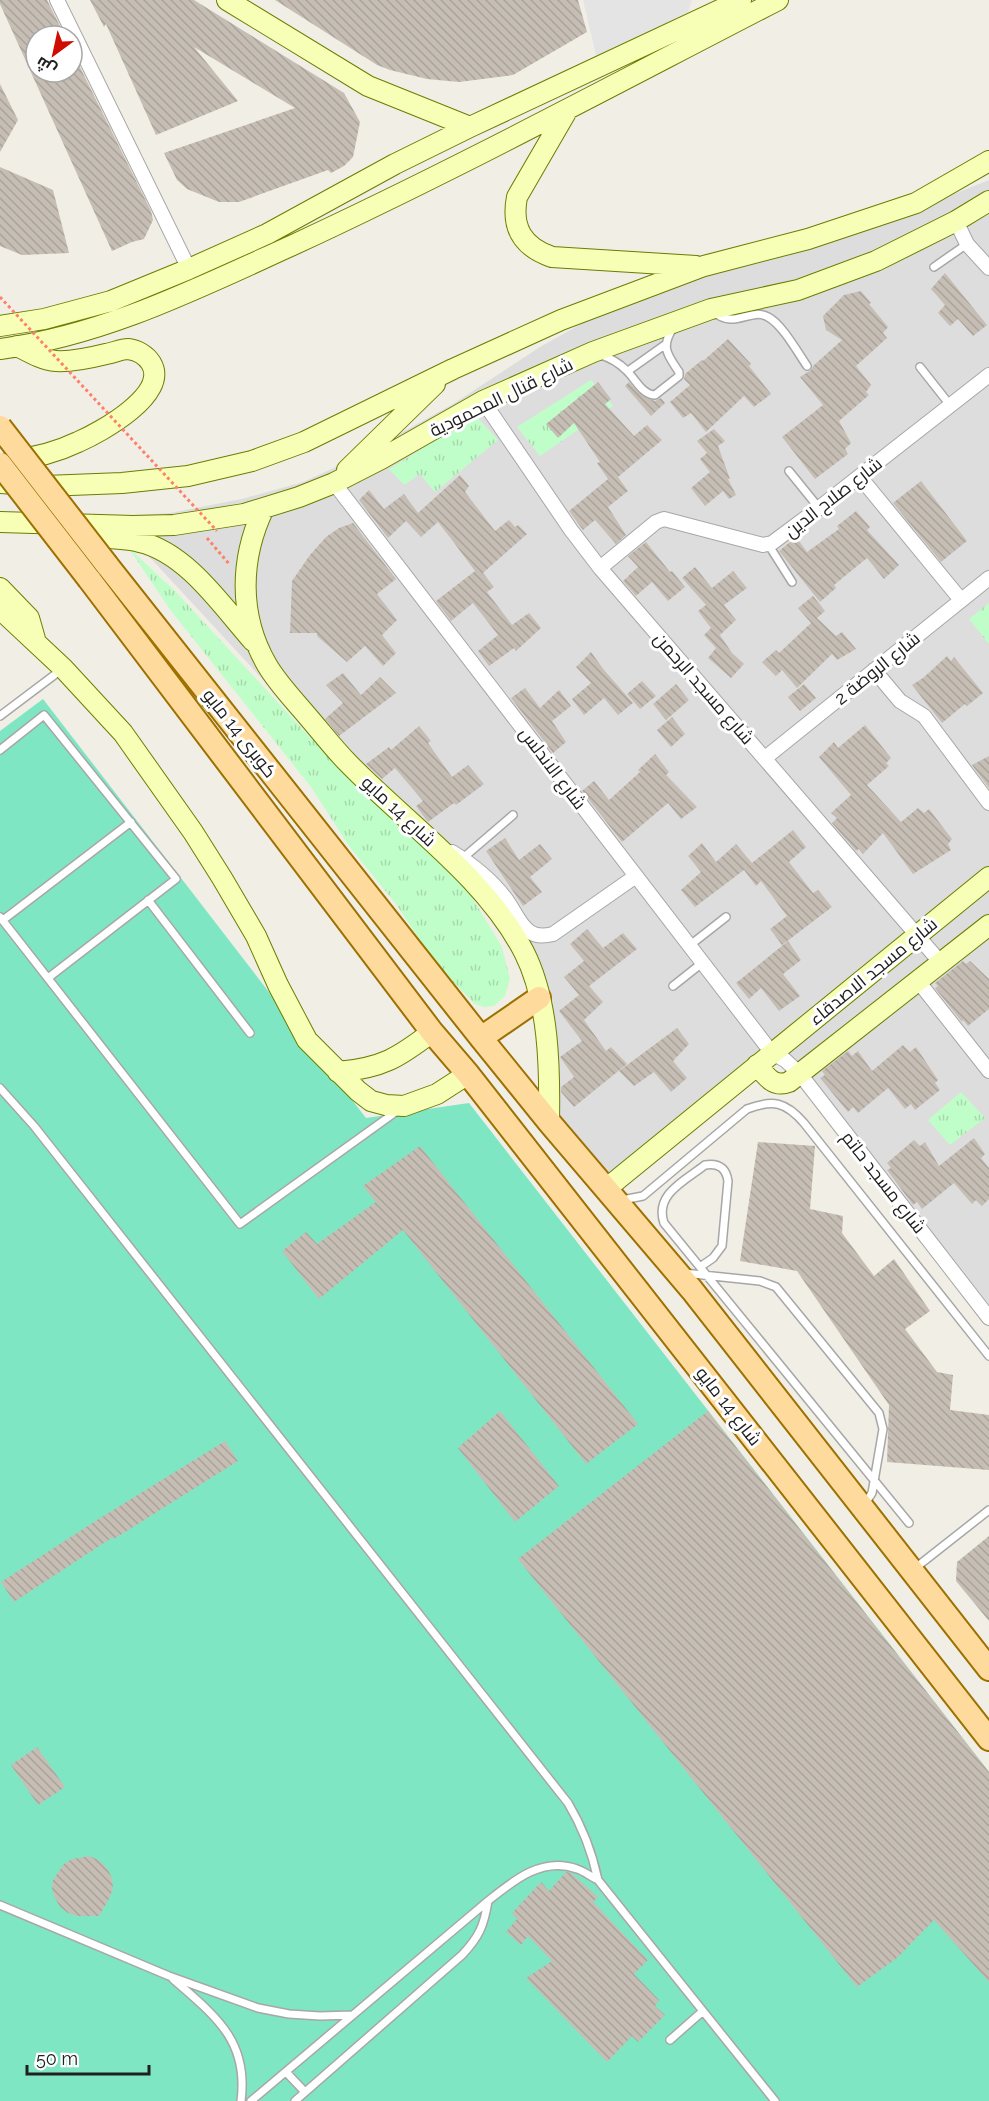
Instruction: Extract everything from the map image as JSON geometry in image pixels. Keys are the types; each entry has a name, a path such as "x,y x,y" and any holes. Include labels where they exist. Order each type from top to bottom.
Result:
{"main road":[{"path":"227,0 368,86 470,127"},
{"path":"0,326 44,319 111,301 189,269 267,234 394,164 713,9 741,0"},
{"path":"9,348 111,324 175,299 385,202 778,0"},
{"path":"568,109 517,197 514,210 516,223 521,235 529,245 540,253 552,257 704,266"},
{"path":"0,483 45,486 122,483 188,476 252,460 304,442 561,320 704,266 808,239 916,203 989,161"},
{"name":"شارع قنال المحمودية","path":"0,522 133,526 194,522 244,514 300,497 381,459 483,402 593,352 711,309 798,290 876,261 956,221 989,201"},
{"path":"0,463 38,456 87,438 132,409 154,382 152,364 148,358 136,351 121,350 96,357 55,361 9,348"},
{"path":"334,483 446,373"},
{"name":"كوبرى 14 مايو","path":"0,427 481,1038"},
{"name":"كوبرى 14 مايو","path":"0,463 432,1032"},
{"name":"شارع 14 مايو","path":"264,508 251,541 245,584 248,613 259,648 277,680 347,762 429,838 481,892 514,935 525,954 546,1029 549,1061 549,1122"},
{"path":"0,531 138,541 153,546 184,565 259,648"},
{"path":"0,588 29,618 36,642"},
{"path":"0,609 63,668 123,733 193,832 256,936 302,1033 358,1092 371,1101 404,1106 437,1094 468,1074"},
{"name":"شارع مسجد الاصدقاء","path":"612,1195 765,1059 989,877"},
{"name":"شارع مسجد الاصدقاء","path":"765,1059 770,1080 779,1084 789,1082 989,925"},
{"path":"539,998 481,1038 549,1122 678,1273 989,1669"},
{"path":"338,1072 360,1070 391,1061 432,1032"},
{"name":"شارع 14 مايو","path":"432,1032 468,1074 989,1739"}],"street":[{"path":"57,0 189,269"},
{"path":"956,221 967,244 989,268"},
{"name":"شارع صلاح الدين","path":"600,568 656,522 664,519 763,545 768,544 860,477 989,375"},
{"name":"شارع مسجد الرحمن","path":"483,402 571,530 600,568 941,963"},
{"path":"860,477 961,600"},
{"name":"شارع الاندلس","path":"334,483 702,963 765,1059"},
{"name":"شارع الروضة 2","path":"765,758 989,578"},
{"path":"874,669 900,701 924,716 989,802"},
{"path":"429,838 463,858 486,878 507,900 523,926 537,935 553,934 636,876"},
{"path":"918,981 989,1071"},
{"name":"شارع مسجد حاتم","path":"800,1074 989,1318"}],"lane":[{"path":"934,267 967,244"},
{"path":"711,309 728,320 757,314 772,318 807,366"},
{"path":"593,352 618,363 647,393 651,395 659,393 678,376 679,372 667,355 666,344 669,334 683,319"},
{"path":"628,371 666,344"},
{"path":"920,367 950,405"},
{"path":"789,471 819,508"},
{"path":"768,544 792,582"},
{"path":"0,716 63,668"},
{"path":"0,750 44,715 176,879 48,978"},
{"path":"463,858 513,815"},
{"path":"131,822 2,919 240,1224 404,1106"},
{"path":"148,900 250,1033"},
{"path":"689,946 726,917"},
{"path":"673,986 702,963"},
{"path":"0,1088 34,1126 568,1803 582,1826 598,1880"},
{"path":"612,1195 632,1200 643,1196 747,1109 762,1103 779,1104 793,1111 804,1123 989,1356"},
{"path":"700,1267 718,1253 723,1238 728,1181 721,1166 714,1164 705,1165 665,1197 661,1205 664,1222 707,1276 909,1523"},
{"path":"678,1273 768,1283 782,1293 879,1413 883,1429 872,1493 863,1507"},
{"path":"912,1570 989,1510"},
{"path":"251,2101 488,1901 528,1871 552,1865 576,1868 598,1880 775,2101"},
{"path":"295,2101 462,1955 476,1940 485,1921 488,1901"},
{"path":"0,1905 169,1976 258,2008 310,2016 352,2015"},
{"path":"169,1976 216,2018 231,2038 240,2061 243,2086 241,2101"},
{"path":"670,2040 703,2011"},
{"path":"286,2072 305,2092"}],"path":[{"path":"0,297 217,531"},
{"path":"194,522 245,584"}],"shaded area":[{"path":"583,0 692,0 688,12 597,59"},
{"path":"989,180 989,1315 783,1057 725,1086 607,1174 543,1094 532,997 507,938 451,867 268,685 131,537 116,516 170,513 242,499 303,482 358,457 453,404 540,347 642,290 891,219"}],"green space":[{"path":"591,380 613,406 540,456 517,427"},
{"path":"476,416 498,440 435,492 420,474 404,485 389,469"},
{"path":"128,547 176,592 307,734 428,848 473,899 502,947 510,979 505,996 494,1006 484,1007 475,1004 438,967 396,904 349,846 311,787 171,611"},
{"path":"989,603 989,644 969,619"},
{"path":"43,699 366,1118 469,1103 989,1772 989,2101 0,2101 0,731"},
{"path":"961,1092 985,1118 950,1145 928,1120"}],"building":[{"path":"0,0 47,0 59,24 24,24 24,57"},
{"path":"90,0 194,0 344,93 360,122 353,157 344,166 331,173 328,170 239,202 219,202 187,189 177,180 164,153 295,108 194,47 238,101 156,135 106,24 104,27"},
{"path":"275,0 578,0 587,32 513,75 459,82 427,79 377,65"},
{"path":"84,75 151,211 153,220 144,239 112,251 36,84 84,84"},
{"path":"0,84 18,120 0,152"},
{"path":"0,167 53,190 69,253 22,255 0,246"},
{"path":"945,273 987,325 973,336 958,319 950,326 938,313 945,305 931,289"},
{"path":"861,291 888,327 883,333 887,338 856,366 871,385 866,392 869,395 839,421 851,443 845,449 848,454 815,479 782,437 823,405 800,377 811,370 842,340 826,330 823,316 844,295"},
{"path":"728,339 751,364 749,366 771,394 754,407 744,396 706,432 691,413 683,418 670,402 690,385 684,379 685,374"},
{"path":"598,382 611,399 605,404 634,436 647,425 662,440 618,477 628,491 608,507 626,535 616,544 595,520 583,530 569,511 608,479 597,463 600,462 574,423 558,438 546,424"},
{"path":"629,382 644,397 655,401 661,398 665,403 651,416 625,386"},
{"path":"714,429 725,441 718,446 730,479 728,479 736,495 729,499 723,491 705,506 691,488 710,472 700,459 707,453 697,441"},
{"path":"460,475 469,486 465,492 495,531 509,520 515,527 518,525 527,534 483,573 494,587 487,592 512,625 529,613 541,628 516,651 514,648 489,666 478,651 498,635 473,603 451,621 436,601 475,571 438,522 421,537 406,521 388,538 359,500 369,490 384,509 404,494 418,513"},
{"path":"921,481 967,541 941,562 893,503"},
{"path":"856,511 870,527 867,530 899,565 884,579 867,558 834,585 836,588 820,602 779,551 796,537 807,552 839,529 837,526"},
{"path":"353,523 396,579 377,594 397,620 382,635 396,653 383,666 365,646 347,662 317,636 317,633 290,633 292,581 326,537 339,528"},
{"path":"646,542 685,587 668,601 652,582 636,596 623,581 638,567 628,556"},
{"path":"695,567 712,588 733,571 747,588 724,605 736,620 720,635 732,653 744,664 731,678 708,658 716,648 704,635 711,628 698,611 706,605 682,578"},
{"path":"813,596 825,611 817,618 836,636 842,632 856,649 837,660 832,654 797,688 782,670 776,676 762,662 776,650 779,653 811,623 798,608"},
{"path":"591,652 633,703 618,715 604,698 584,715 572,699 591,683 576,667"},
{"path":"947,656 951,661 954,657 983,693 942,723 912,685"},
{"path":"343,673 361,695 380,677 396,693 339,736 325,719 343,703 326,685"},
{"path":"642,681 656,696 640,709 627,694"},
{"path":"676,684 689,700 666,720 653,704"},
{"path":"804,684 816,698 800,711 788,697"},
{"path":"525,688 540,708 559,690 571,706 552,721 566,742 553,753 511,698"},
{"path":"672,717 685,734 671,747 657,730"},
{"path":"865,725 891,758 886,763 889,766 867,785 901,822 918,808 924,813 929,809 952,839 948,844 951,850 913,874 883,833 863,854 859,849 856,851 832,823 837,818 831,813 851,795 819,757 834,742 838,748"},
{"path":"419,726 431,741 428,743 452,777 468,765 484,784 428,822 416,806 423,801 395,768 382,779 366,764 389,747 391,750"},
{"path":"655,754 669,772 666,775 697,807 681,819 668,803 622,842 582,791 594,781 609,800 640,772 638,770"},
{"path":"989,756 989,788 972,765"},
{"path":"793,830 806,847 789,862 813,893 818,890 832,907 782,945 770,929 787,916 761,881 756,886 744,870 695,907 681,890 701,872 688,856 702,843 716,862 736,844 752,863"},
{"path":"505,838 519,860 540,844 552,859 530,877 542,892 523,906 486,851"},
{"path":"587,929 603,948 623,933 637,949 589,986 603,1002 584,1020 606,1051 611,1047 627,1064 574,1107 561,1092 561,1087 574,1077 560,1057 582,1041 559,1011 579,995 564,977 584,961 570,944"},
{"path":"788,941 801,960 783,974 800,996 779,1011 761,988 749,999 736,983"},
{"path":"963,961 966,964 970,961 989,979 989,1009 968,1026 963,1020 962,1022 935,988 938,986 935,983"},
{"path":"677,1028 689,1044 673,1061 687,1078 671,1092 654,1072 634,1086 619,1071"},
{"path":"903,1045 910,1052 916,1047 938,1080 935,1083 940,1090 915,1110 911,1104 905,1109 888,1088 858,1113 853,1107 848,1112 820,1078 825,1075 822,1071 848,1051 852,1056 858,1051 872,1071"},
{"path":"974,1138 985,1154 981,1158 989,1168 989,1199 982,1206 976,1200 972,1204 954,1183 922,1209 917,1202 913,1205 887,1170 891,1168 887,1163 914,1140 920,1146 925,1142 939,1166"},
{"path":"758,1142 815,1146 810,1209 843,1216 842,1233 874,1276 894,1259 930,1311 905,1329 937,1372 953,1375 950,1410 989,1415 989,1470 887,1462 889,1405 797,1271 740,1261"},
{"path":"420,1146 638,1424 586,1464 403,1230 319,1299 282,1251 306,1232 317,1244 376,1202 363,1186"},
{"path":"500,1411 559,1486 515,1522 458,1448"},
{"path":"708,1411 989,1772 989,1982 934,1920 897,1958 857,1987 518,1559"},
{"path":"225,1441 238,1461 114,1539 113,1537 14,1602 1,1582"},
{"path":"989,1536 989,1621 956,1581 957,1562"},
{"path":"37,1747 65,1787 38,1805 11,1765"},
{"path":"90,1856 107,1868 112,1878 113,1888 99,1916 77,1916 60,1907 52,1889 53,1880 64,1864 72,1859"},
{"path":"566,1872 571,1873 598,1897 593,1902 648,1960 634,1974 659,2000 655,2006 665,2015 638,2042 632,2036 607,2062 526,1978 552,1961 528,1936 521,1945 506,1932 517,1919 512,1913 541,1882 549,1891"}]}
